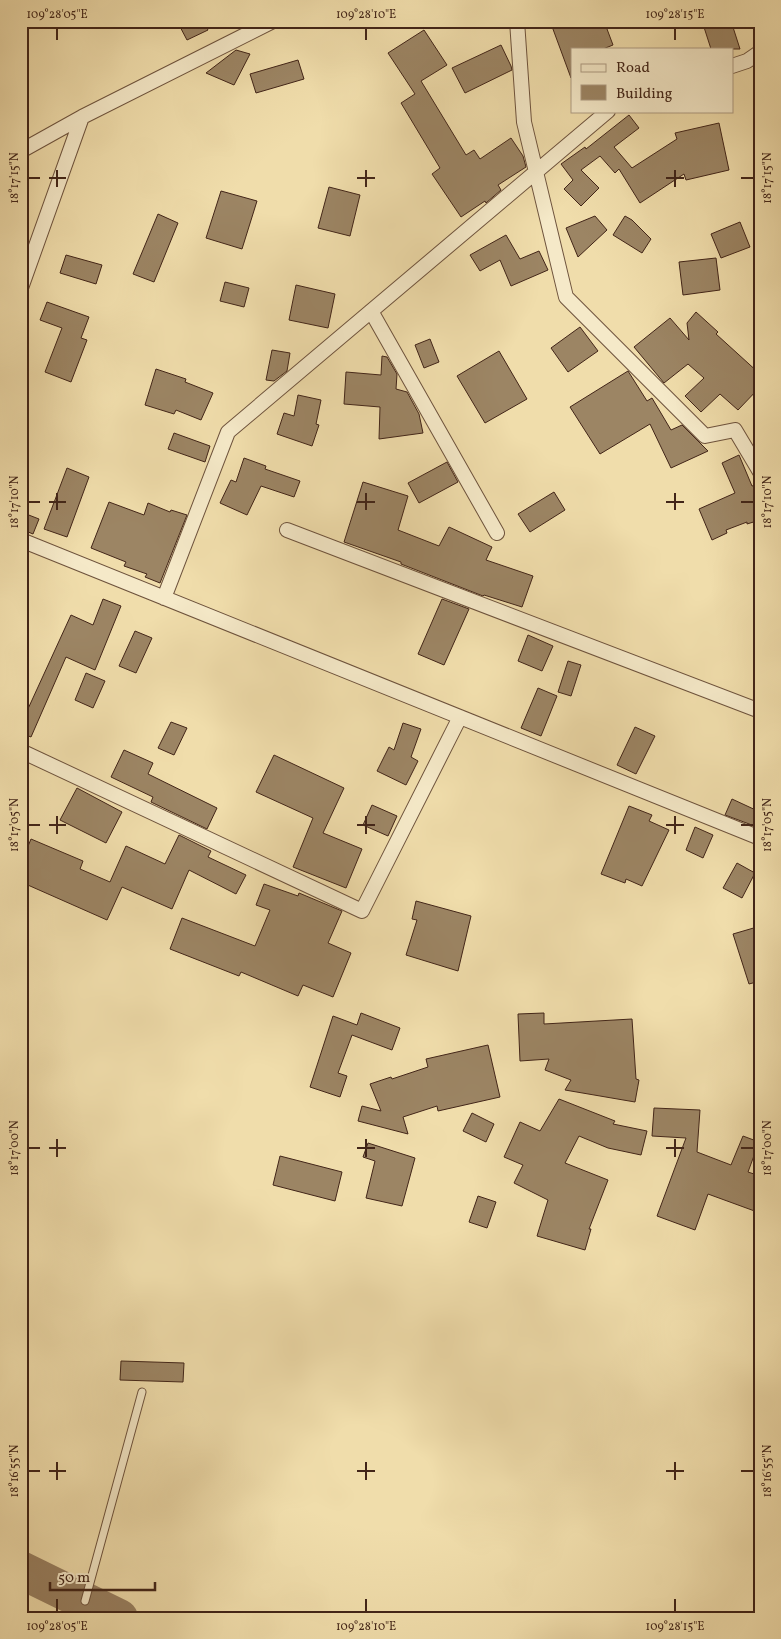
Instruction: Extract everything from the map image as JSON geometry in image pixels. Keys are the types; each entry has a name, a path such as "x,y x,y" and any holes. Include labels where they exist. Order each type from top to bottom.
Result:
{"street":[{"path":"21,151 273,21"},
{"path":"517,21 524,122 566,297 705,436 735,430 760,472"},
{"path":"734,65 747,61 760,52"},
{"path":"164,598 228,432 607,112"},
{"path":"21,288 82,118"},
{"path":"371,311 497,533"},
{"path":"287,530 760,711"},
{"path":"21,540 760,838"},
{"path":"21,751 362,911 460,717"}],"lane":[{"path":"85,1601 142,1392"}],"building":[{"path":"177,21 203,21 208,30 187,40"},
{"path":"550,21 604,21 613,45 606,48 571,48 571,78"},
{"path":"702,21 731,21 740,49 711,48"},
{"path":"424,30 447,65 421,81 466,155 474,150 480,159 511,138 523,156 526,167 498,185 501,190 486,203 485,201 461,217 432,174 440,168 401,103 415,94 388,53"},
{"path":"501,45 512,70 465,93 452,68"},
{"path":"236,50 250,54 234,85 206,73"},
{"path":"298,60 304,79 256,93 250,74"},
{"path":"629,115 639,128 614,147 632,168 677,139 675,133 719,123 729,170 686,180 684,174 640,203 619,169 615,173 600,156 581,170 599,188 581,206 564,189 573,180 561,164 585,147 586,149"},
{"path":"329,187 360,195 350,236 318,228"},
{"path":"221,191 257,201 242,249 206,238"},
{"path":"158,214 178,223 154,282 133,274"},
{"path":"595,216 607,230 578,257 566,228"},
{"path":"625,216 632,220 651,239 642,253 613,235"},
{"path":"740,222 750,247 721,258 711,234"},
{"path":"506,235 520,259 539,251 548,270 511,286 500,260 480,271 470,255"},
{"path":"66,255 102,265 96,284 60,273"},
{"path":"716,258 720,290 683,295 679,262"},
{"path":"225,282 249,288 244,307 220,301"},
{"path":"296,285 335,294 328,328 289,320"},
{"path":"47,302 89,317 81,338 87,340 71,382 45,372 62,328 40,320"},
{"path":"696,312 718,332 716,334 760,374 760,387 738,410 720,394 701,412 685,396 704,378 688,364 664,383 634,347 670,318 689,340 687,323"},
{"path":"580,327 598,351 568,372 551,348"},
{"path":"430,339 439,362 424,368 415,345"},
{"path":"272,350 290,353 287,371 274,381 266,380"},
{"path":"499,351 527,399 485,423 457,376"},
{"path":"382,356 387,357 397,374 396,389 407,392 419,414 423,433 379,439 380,407 344,404 346,372 381,375"},
{"path":"156,369 186,379 185,382 213,393 201,420 176,410 174,414 145,405"},
{"path":"628,371 647,401 652,398 671,430 682,425 708,451 671,468 650,424 600,454 570,407"},
{"path":"298,395 321,400 316,424 319,425 312,446 277,434 284,413 294,416"},
{"path":"174,433 210,446 205,462 168,449"},
{"path":"739,455 752,486 760,484 760,520 747,524 747,522 726,530 727,533 712,540 699,509 735,493 722,463"},
{"path":"244,458 266,466 265,469 300,481 294,497 261,486 247,515 220,503 231,480 236,482"},
{"path":"447,462 458,482 419,503 408,483"},
{"path":"67,468 89,477 67,537 44,529"},
{"path":"363,482 408,496 398,530 439,546 449,527 492,547 486,560 533,576 522,607 483,596 401,564 401,562 344,542"},
{"path":"554,492 565,510 530,532 518,514"},
{"path":"109,502 144,515 148,503 170,512 171,510 187,515 160,583 145,577 147,574 124,566 126,562 91,548"},
{"path":"21,512 39,519 33,534 21,529"},
{"path":"103,599 121,606 95,670 66,657 31,737 21,733 21,708 27,711 71,615 93,625"},
{"path":"442,599 469,609 444,665 418,654"},
{"path":"135,631 152,638 136,673 119,666"},
{"path":"528,635 553,646 542,671 518,661"},
{"path":"568,661 581,665 571,696 558,692"},
{"path":"86,673 105,681 93,708 75,700"},
{"path":"538,688 557,696 541,736 521,728"},
{"path":"171,722 187,728 174,755 158,748"},
{"path":"403,723 421,729 411,757 418,761 406,785 377,771 389,747 394,750"},
{"path":"635,727 655,736 636,774 617,765"},
{"path":"124,750 153,763 148,774 217,808 207,829 151,802 153,797 111,777"},
{"path":"274,755 344,788 323,833 362,849 346,888 293,867 313,818 256,792"},
{"path":"77,788 122,812 106,843 60,820"},
{"path":"732,799 760,812 760,828 725,815"},
{"path":"372,805 397,816 388,836 363,825"},
{"path":"629,806 652,815 649,821 669,830 642,886 626,879 625,883 601,874"},
{"path":"695,827 713,835 703,858 686,850"},
{"path":"179,835 211,851 208,857 246,875 236,894 189,870 172,909 122,887 107,920 21,882 21,863 31,839 83,861 80,869 110,882 126,846 165,864"},
{"path":"737,863 755,873 742,898 723,888"},
{"path":"264,884 298,896 299,893 342,911 328,943 351,953 333,997 303,985 298,996 241,972 239,976 170,949 182,918 255,946 270,910 256,905"},
{"path":"416,901 471,916 458,971 406,955 417,920 412,919"},
{"path":"757,927 760,935 760,981 749,984 733,934"},
{"path":"361,1013 400,1028 392,1050 352,1035 338,1073 347,1076 340,1097 310,1087 333,1016 357,1025"},
{"path":"544,1013 544,1024 632,1019 636,1079 639,1080 635,1102 565,1090 571,1080 545,1070 549,1059 520,1061 518,1014"},
{"path":"488,1045 500,1097 438,1111 437,1106 403,1117 408,1134 358,1121 362,1106 381,1111 370,1084 428,1067 426,1059"},
{"path":"559,1099 615,1121 613,1124 647,1131 641,1155 608,1148 579,1136 565,1163 608,1180 589,1229 591,1229 585,1250 537,1236 548,1200 514,1183 523,1165 504,1157 520,1122 540,1131"},
{"path":"654,1108 700,1110 697,1152 731,1165 743,1136 759,1142 748,1172 760,1176 760,1213 708,1194 695,1230 657,1216 686,1138 652,1136"},
{"path":"472,1113 494,1124 486,1142 463,1131"},
{"path":"368,1143 415,1158 402,1206 366,1198 375,1161 363,1157"},
{"path":"280,1156 342,1172 335,1201 273,1185"},
{"path":"478,1196 496,1202 487,1228 469,1222"},
{"path":"121,1361 184,1363 183,1382 120,1380"}],"taxiway":[{"path":"21,1570 119,1618"}]}
